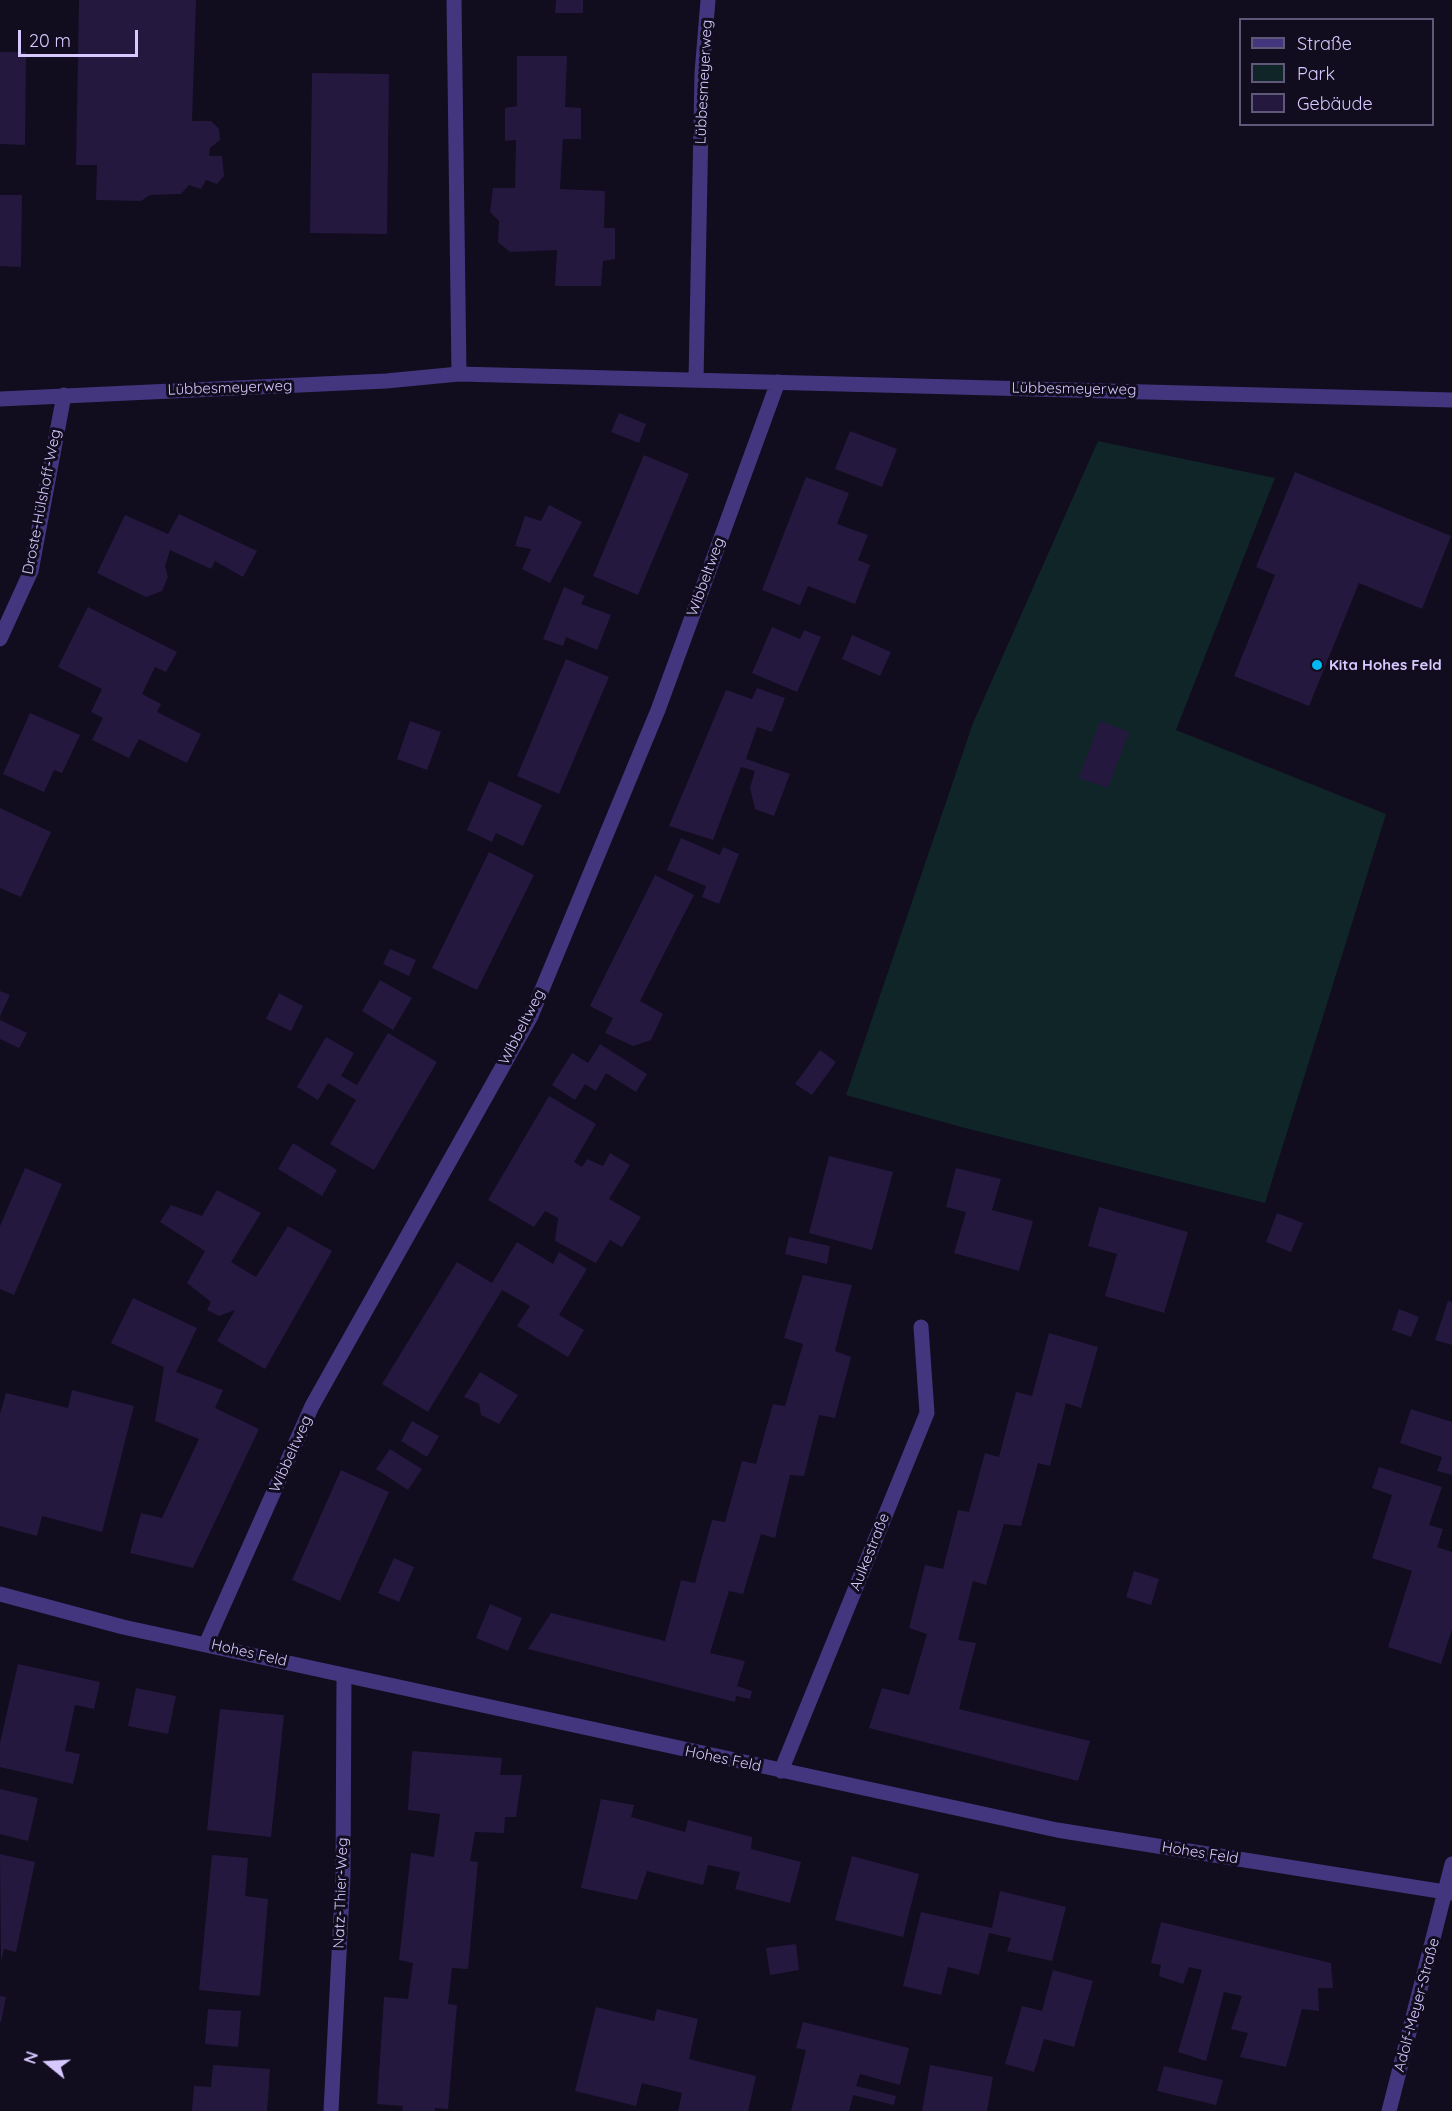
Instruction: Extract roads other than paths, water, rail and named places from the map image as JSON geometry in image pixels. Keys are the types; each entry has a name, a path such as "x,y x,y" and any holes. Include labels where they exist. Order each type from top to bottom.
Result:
{"street":[{"path":"454,0 459,374"},
{"name":"Lübbesmeyerweg","path":"696,380 702,73 708,0"},
{"name":"Lübbesmeyerweg","path":"0,399 386,381 459,374 1452,400"},
{"name":"Wibbeltweg","path":"206,1644 312,1406 531,1016 658,710 778,382"},
{"name":"Droste-Hülshoff-Weg","path":"0,639 31,571 64,395"},
{"name":"Aulkestraße","path":"781,1771 927,1413 921,1328"},
{"name":"Hohes Feld","path":"0,1594 123,1627 1057,1830 1449,1893"},
{"name":"Natz-Thier-Weg","path":"331,2111 343,1876 344,1675"},
{"name":"Adolf-Meyer-Straße","path":"1389,2111 1449,1893 1452,1864"}],"place":[{"name":"Kita Hohes Feld","path":"1317,665"}]}
